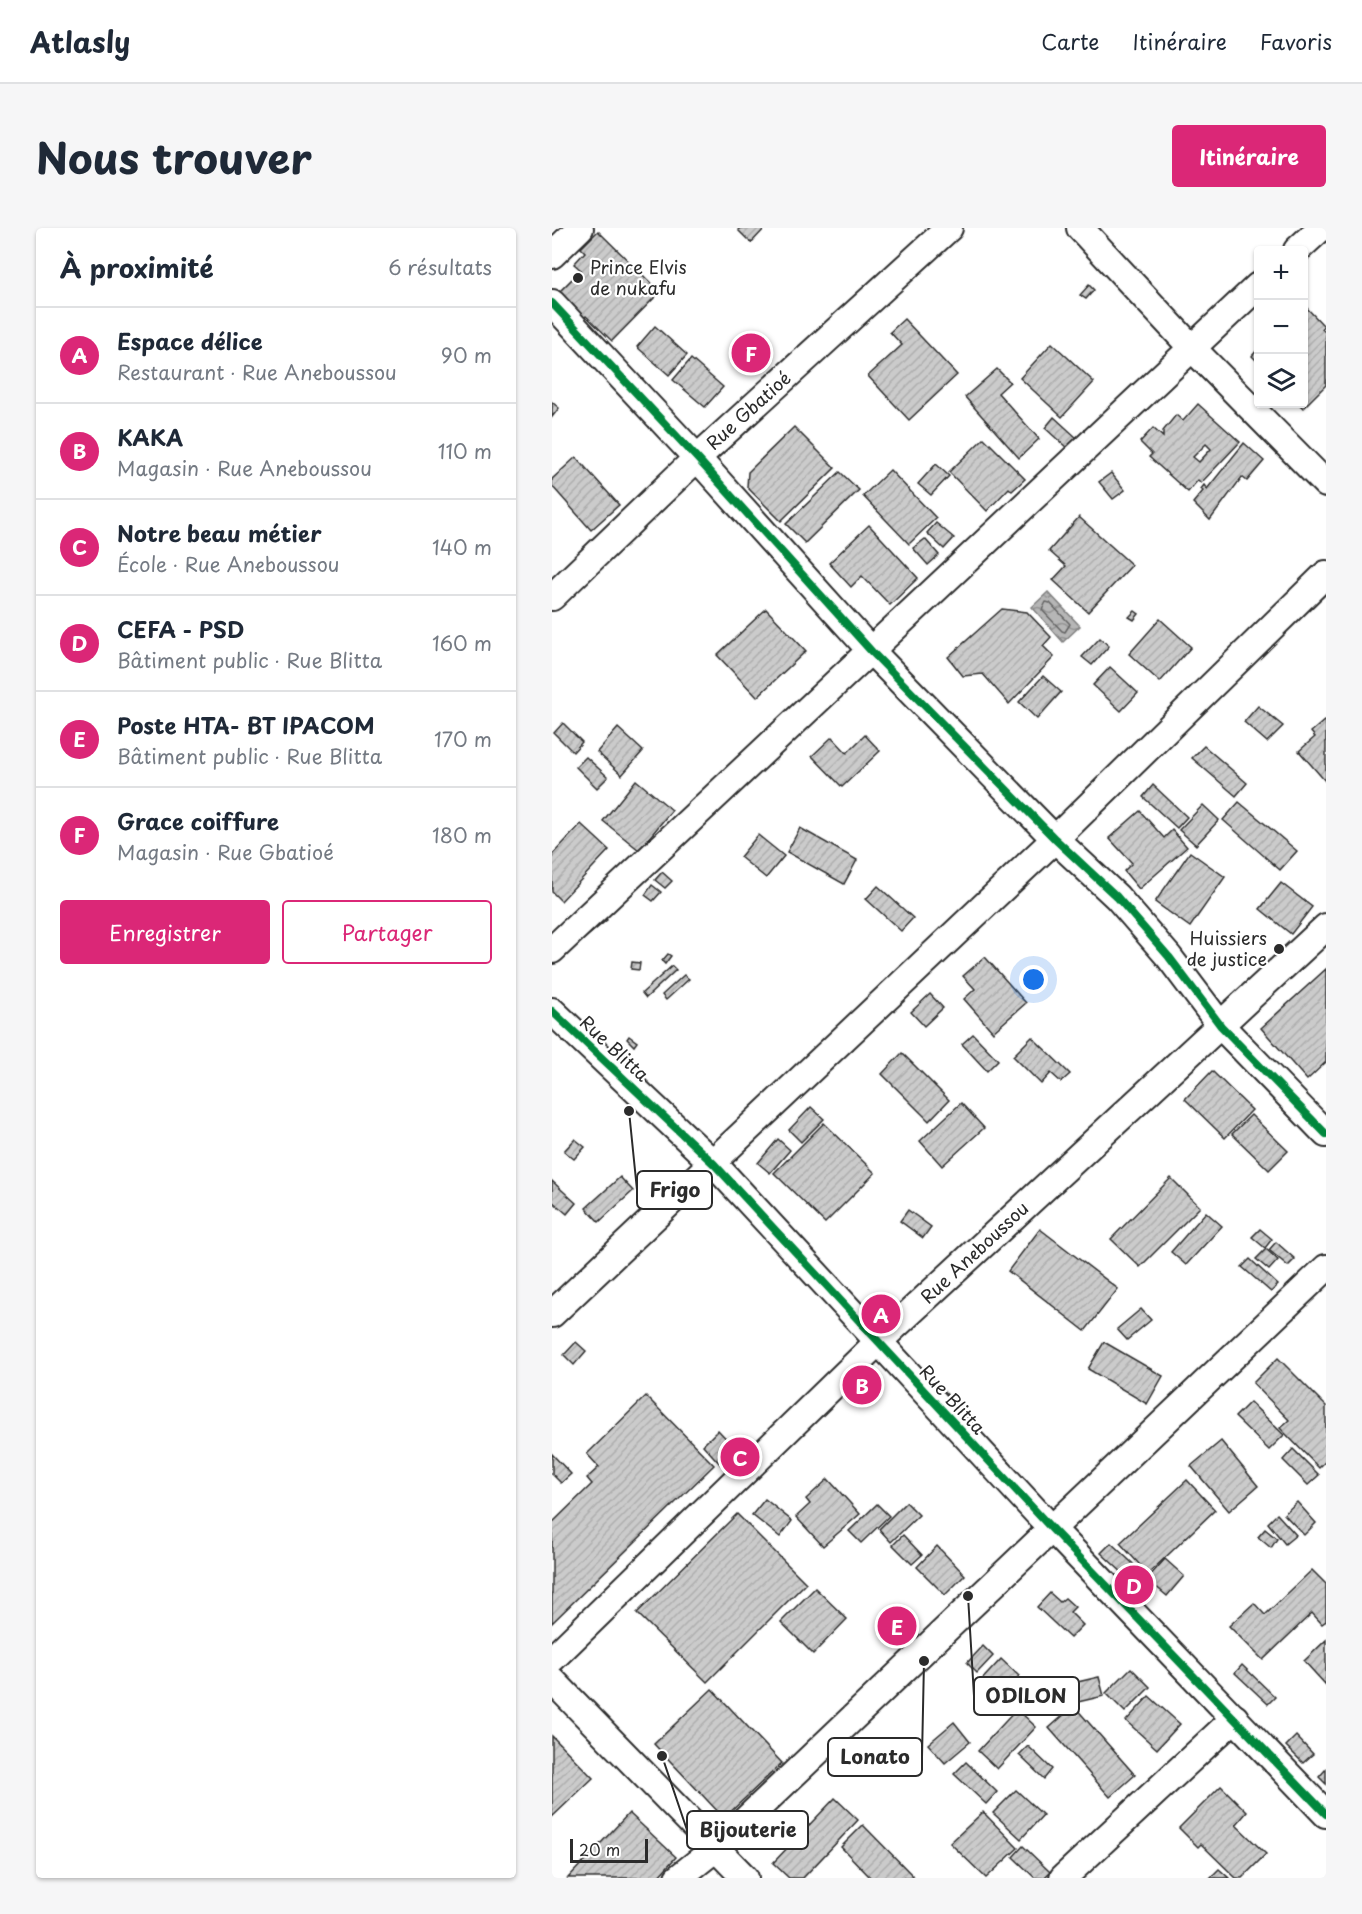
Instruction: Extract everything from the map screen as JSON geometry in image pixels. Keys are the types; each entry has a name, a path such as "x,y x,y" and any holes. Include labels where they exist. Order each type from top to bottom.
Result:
{"street":[{"path":"552,255 580,228"},
{"name":"Rue Gbatioé","path":"552,597 697,458 949,228"},
{"path":"1080,228 1192,348 1326,484"},
{"path":"1301,246 1321,228"},
{"path":"552,950 872,652 1254,290"},
{"path":"552,303 697,458 872,652 1055,839 1142,924 1221,1026 1326,1134"},
{"path":"552,1314 714,1164 1055,839 1326,574"},
{"name":"Rue Aneboussou","path":"552,1659 878,1343 1326,927"},
{"name":"Rue Blitta","path":"552,1011 714,1164 1053,1530 1326,1814"},
{"path":"678,1878 716,1848 1326,1268"},
{"path":"552,1680 745,1878"},
{"path":"1063,1878 1235,1718"}],"water":[{"path":"1048,592 1080,626 1063,642 1032,607"}],"building":[{"path":"740,228 765,228 751,243 738,230"},
{"path":"598,231 660,292 612,341 586,316 583,319 557,294 581,270 574,264 585,252 581,248"},
{"path":"1089,285 1094,290 1086,299 1080,295"},
{"path":"1308,309 1324,326 1322,329 1326,333 1326,385 1308,403"},
{"path":"904,319 957,375 909,420 868,376 902,345 890,332"},
{"path":"655,326 687,355 669,375 637,347"},
{"path":"1052,343 1094,382 1062,417 1020,378"},
{"path":"691,359 723,387 705,407 673,380"},
{"path":"997,369 1010,382 998,393 1039,439 1019,458 965,397"},
{"path":"552,402 559,408 552,417"},
{"path":"1198,404 1240,442 1201,483 1198,480 1188,492 1149,457 1152,454 1140,442 1153,428 1163,437 1163,431 1176,415 1183,421","holes":["1206,444 1211,449 1199,462 1193,457"]},
{"path":"1054,417 1077,438 1068,449 1045,428"},
{"path":"794,427 835,468 781,521 747,487 748,472"},
{"path":"984,438 1025,479 1012,491 1009,488 987,511 949,472"},
{"path":"1244,443 1264,461 1247,481 1242,477 1210,520 1193,503 1203,491 1201,489 1204,485 1207,489"},
{"path":"576,457 619,505 591,530 552,486 552,479"},
{"path":"936,464 949,476 931,495 918,484"},
{"path":"890,470 936,518 909,544 863,496"},
{"path":"840,472 859,490 805,543 786,524"},
{"path":"1111,473 1125,490 1113,499 1099,482"},
{"path":"1079,517 1132,565 1088,612 1053,580 1066,566 1049,551"},
{"path":"936,523 954,538 944,549 927,533"},
{"path":"869,525 918,578 890,605 862,576 851,587 829,563"},
{"path":"925,539 939,555 928,565 913,548"},
{"path":"766,609 806,651 757,697 717,655"},
{"path":"1002,609 1027,612 1051,637 1043,646 1054,657 1009,704 983,674 963,676 948,657"},
{"path":"1135,611 1139,614 1134,620 1129,617"},
{"path":"1160,619 1191,647 1160,682 1129,654"},
{"path":"1100,638 1109,646 1092,665 1082,657"},
{"path":"1110,667 1138,693 1121,711 1093,685"},
{"path":"1043,676 1061,692 1037,719 1019,702"},
{"path":"1258,706 1283,726 1267,742 1244,722"},
{"path":"1324,721 1326,722 1326,782 1299,751 1315,737 1311,732"},
{"path":"563,723 582,742 573,752 554,733"},
{"path":"618,728 643,751 622,775 597,752"},
{"path":"865,735 880,751 842,787 812,756 832,737 847,753"},
{"path":"1204,746 1247,783 1236,796 1192,758"},
{"path":"586,757 608,777 597,788 576,767"},
{"path":"636,780 672,810 639,850 603,821"},
{"path":"1153,785 1187,817 1177,828 1143,797"},
{"path":"1239,802 1297,851 1280,870 1223,820"},
{"path":"1203,805 1219,820 1196,845 1179,830"},
{"path":"1140,811 1164,838 1172,830 1187,847 1139,889 1124,871 1132,863 1109,838"},
{"path":"581,824 609,850 561,901 552,892 552,855"},
{"path":"800,828 857,860 844,884 787,852"},
{"path":"758,835 784,856 766,878 740,857"},
{"path":"1190,852 1225,877 1190,927 1155,902"},
{"path":"662,872 672,881 665,888 655,880"},
{"path":"1281,883 1312,907 1291,934 1260,909"},
{"path":"652,885 661,892 653,901 645,895"},
{"path":"878,886 913,918 901,931 866,899"},
{"path":"601,913 607,920 584,939 578,933"},
{"path":"668,954 671,956 665,964 662,961"},
{"path":"985,957 1026,1003 993,1032 964,999 975,989 963,976"},
{"path":"632,962 640,963 639,970 631,969"},
{"path":"672,966 676,970 646,998 642,993"},
{"path":"1326,969 1326,1062 1307,1080 1261,1028"},
{"path":"684,975 689,979 666,1000 662,995"},
{"path":"930,994 943,1008 924,1026 911,1012"},
{"path":"973,1034 998,1060 987,1071 962,1044"},
{"path":"629,1036 637,1042 634,1046 627,1039"},
{"path":"1032,1037 1070,1074 1061,1082 1051,1073 1041,1084 1013,1056"},
{"path":"902,1053 949,1100 929,1121 882,1074"},
{"path":"1212,1071 1252,1110 1225,1138 1185,1099"},
{"path":"961,1103 984,1128 942,1166 920,1141"},
{"path":"811,1107 824,1119 801,1142 789,1130"},
{"path":"1251,1115 1288,1151 1269,1170 1232,1134"},
{"path":"824,1123 875,1173 825,1223 774,1173"},
{"path":"575,1139 585,1147 574,1159 564,1151"},
{"path":"778,1139 790,1150 770,1173 758,1163"},
{"path":"620,1177 633,1191 599,1222 586,1208"},
{"path":"1171,1178 1200,1207 1140,1267 1111,1239"},
{"path":"552,1181 576,1203 567,1214 552,1201"},
{"path":"908,1210 931,1227 923,1238 900,1221"},
{"path":"1206,1212 1222,1226 1186,1265 1171,1252"},
{"path":"1040,1229 1118,1289 1085,1331 1008,1271"},
{"path":"1260,1229 1272,1239 1265,1248 1252,1237"},
{"path":"1276,1242 1295,1259 1288,1266 1269,1250"},
{"path":"1266,1249 1278,1260 1269,1270 1256,1259"},
{"path":"1250,1259 1278,1285 1271,1292 1242,1267"},
{"path":"1141,1309 1151,1320 1127,1340 1117,1329"},
{"path":"576,1342 586,1351 574,1365 564,1355"},
{"path":"1104,1342 1163,1376 1147,1404 1088,1369"},
{"path":"1278,1358 1326,1406 1326,1461 1319,1468 1280,1428 1289,1420 1253,1383"},
{"path":"646,1396 714,1465 552,1623 552,1523 592,1484 587,1478 599,1467 587,1454"},
{"path":"1250,1402 1284,1435 1269,1450 1235,1417"},
{"path":"718,1430 737,1450 721,1465 703,1445"},
{"path":"1221,1441 1258,1486 1229,1511 1191,1466"},
{"path":"1293,1449 1319,1475 1308,1485 1283,1460"},
{"path":"552,1454 571,1474 561,1483 552,1474"},
{"path":"828,1479 860,1514 823,1546 796,1517 810,1504 806,1499"},
{"path":"1187,1480 1215,1510 1148,1574 1120,1543"},
{"path":"765,1499 792,1521 780,1537 752,1515"},
{"path":"906,1502 919,1515 891,1542 879,1529"},
{"path":"1297,1502 1316,1523 1304,1535 1284,1514"},
{"path":"877,1504 889,1516 861,1543 849,1531"},
{"path":"737,1514 806,1583 707,1682 637,1613"},
{"path":"1277,1514 1296,1535 1285,1544 1268,1523"},
{"path":"1265,1529 1277,1539 1271,1548 1258,1537"},
{"path":"903,1535 922,1555 912,1564 893,1545"},
{"path":"1111,1543 1146,1576 1137,1586 1101,1553"},
{"path":"937,1546 965,1575 945,1595 917,1567"},
{"path":"1165,1559 1184,1576 1167,1596 1147,1579"},
{"path":"1312,1570 1326,1584 1326,1621 1322,1624 1312,1613 1263,1660 1229,1626 1254,1603 1265,1615"},
{"path":"815,1588 847,1619 813,1654 781,1622"},
{"path":"1050,1593 1060,1602 1065,1598 1075,1607 1070,1612 1083,1625 1070,1638 1037,1607"},
{"path":"1326,1640 1326,1685 1304,1661"},
{"path":"983,1646 993,1656 977,1673 967,1663"},
{"path":"1001,1659 1019,1676 996,1701 978,1684"},
{"path":"1242,1665 1275,1697 1268,1704 1235,1673"},
{"path":"1131,1668 1150,1687 1125,1712 1106,1693"},
{"path":"1099,1677 1104,1696 1043,1710 1039,1691"},
{"path":"712,1689 782,1763 724,1818 654,1744"},
{"path":"1149,1696 1180,1724 1157,1749 1126,1721"},
{"path":"1074,1706 1135,1775 1110,1797 1049,1728"},
{"path":"1017,1709 1036,1727 997,1769 978,1751"},
{"path":"954,1722 970,1742 945,1763 928,1744"},
{"path":"552,1736 593,1778 552,1817"},
{"path":"1296,1736 1313,1754 1303,1763 1286,1746"},
{"path":"1028,1746 1052,1769 1044,1779 1019,1755"},
{"path":"966,1762 997,1792 986,1804 954,1774"},
{"path":"1326,1769 1326,1784 1319,1777"},
{"path":"1221,1786 1247,1812 1236,1825 1266,1854 1242,1878 1236,1878 1201,1844 1198,1847 1179,1828"},
{"path":"1016,1790 1043,1815 1021,1839 993,1813"},
{"path":"835,1798 858,1820 803,1878 789,1878 773,1863"},
{"path":"983,1812 1018,1848 986,1878 950,1843"},
{"path":"629,1813 676,1857 657,1878 568,1878"},
{"path":"863,1825 915,1878 871,1878 841,1847"},
{"path":"1023,1846 1050,1872 1044,1878 1035,1878 1013,1857"},
{"path":"1219,1869 1229,1878 1210,1878"}],"cycle path":[{"path":"552,303 697,458 872,652 1055,839 1117,897 1169,957 1221,1026 1326,1134"},
{"path":"552,1011 714,1164 1053,1530 1326,1814"}],"place":[{"name":"Prince Elvis de nukafu","path":"578,278"},
{"name":"Grace coiffure","path":"751,353"},
{"name":"Huissiers de justice","path":"1279,949"},
{"name":"Frigo","path":"629,1111"},
{"name":"Espace délice","path":"881,1314"},
{"name":"KAKA","path":"862,1385"},
{"name":"Notre beau métier","path":"740,1457"},
{"name":"CEFA - PSD","path":"1134,1585"},
{"name":"ODILON","path":"968,1596"},
{"name":"Poste HTA- BT IPACOM","path":"897,1626"},
{"name":"Lonato","path":"924,1661"},
{"name":"Bijouterie","path":"662,1756"}]}
